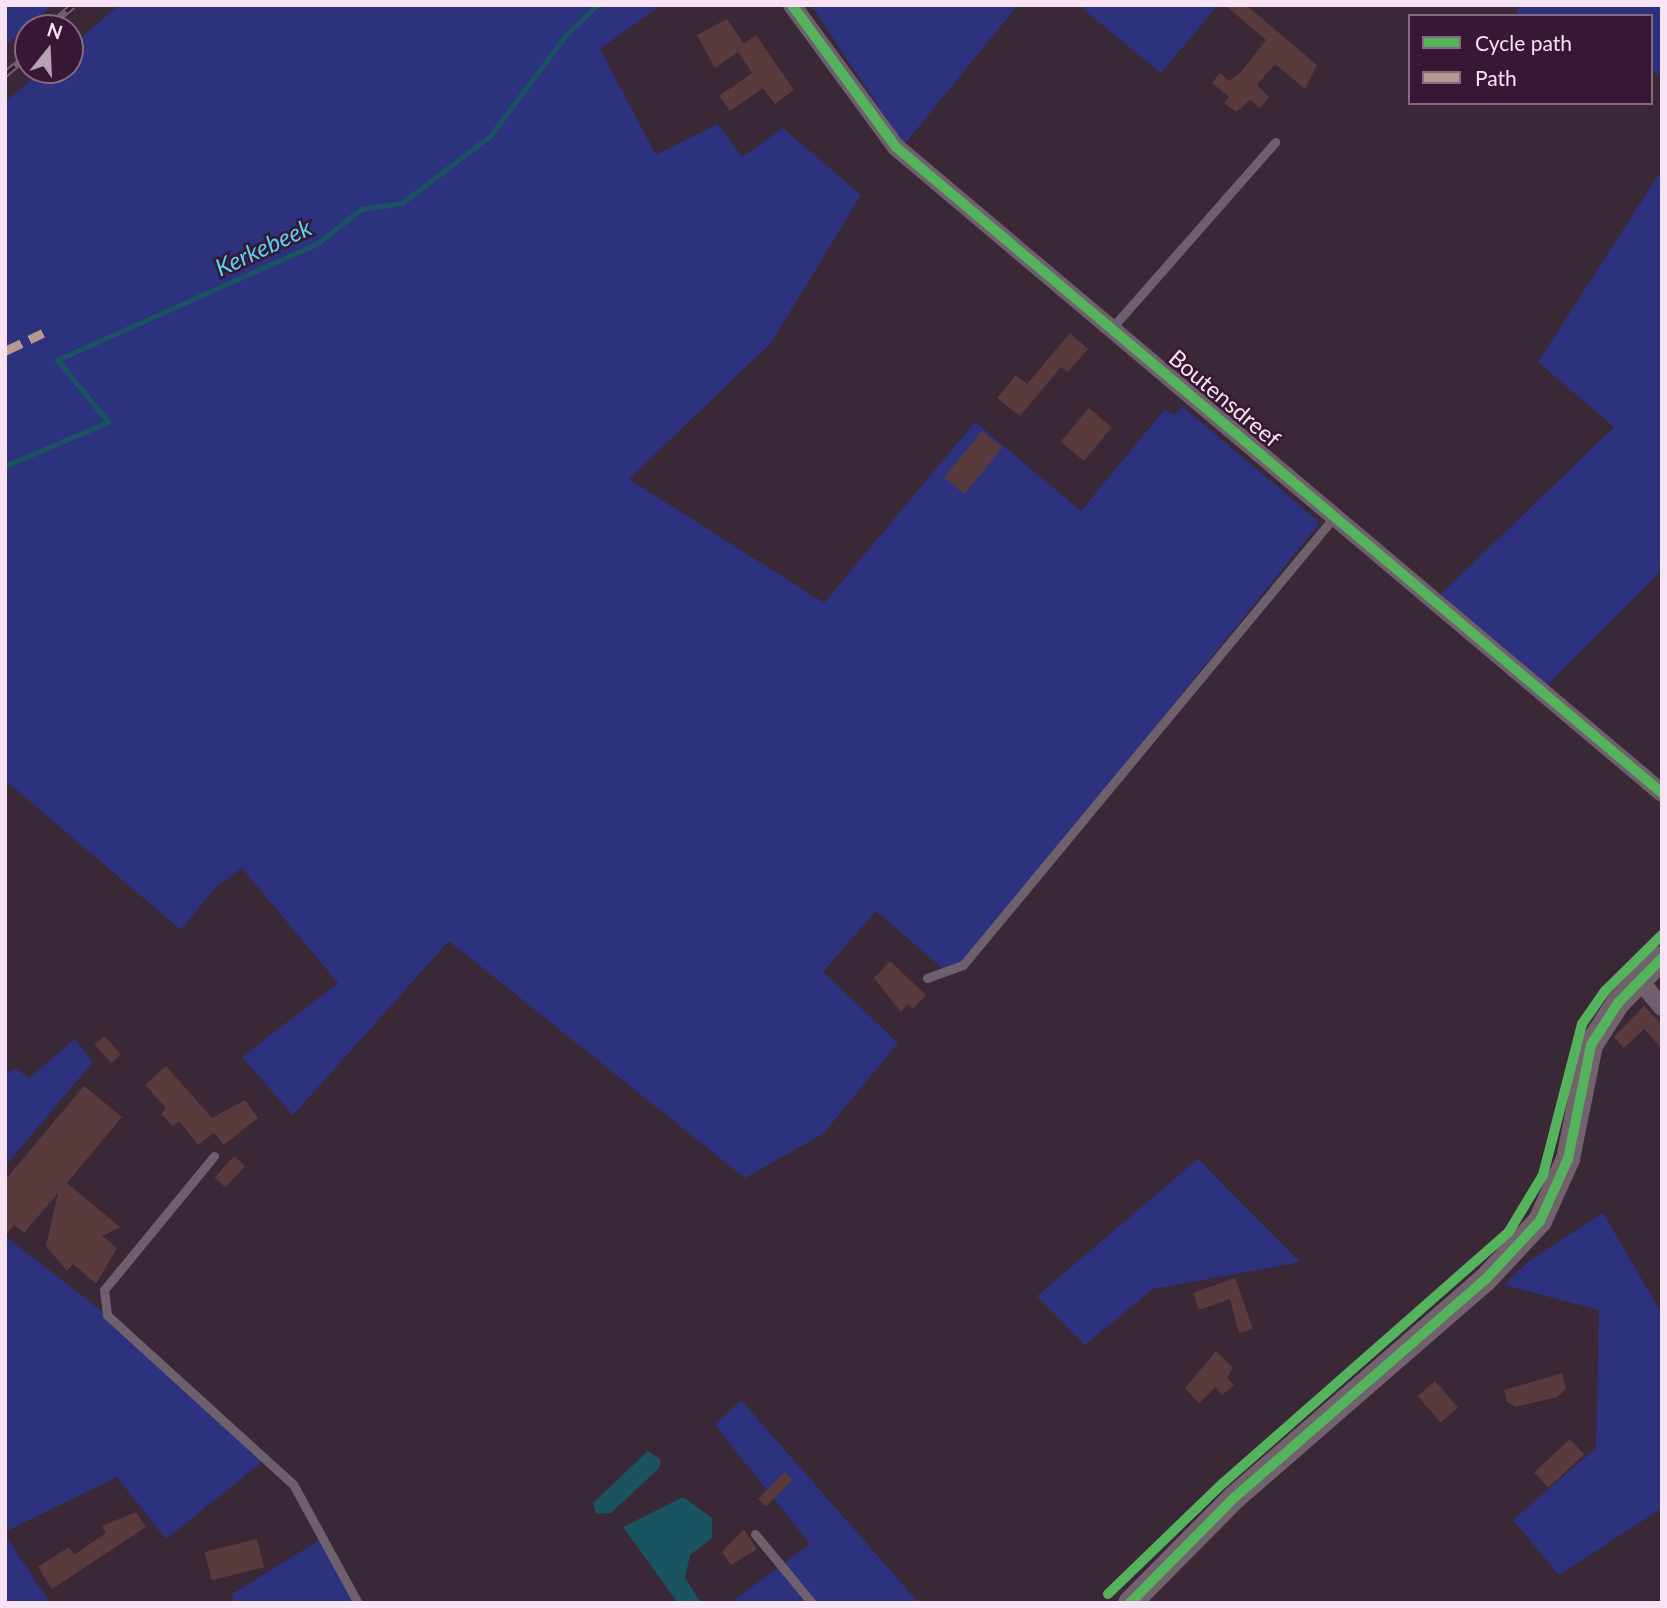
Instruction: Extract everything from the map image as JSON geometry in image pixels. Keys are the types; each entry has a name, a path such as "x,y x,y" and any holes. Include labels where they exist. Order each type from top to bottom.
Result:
{"street":[{"name":"Boutensdreef","path":"792,5 896,147 1662,793"},
{"path":"1130,1603 1234,1497 1485,1280 1540,1222 1568,1159 1591,1045 1640,981 1662,958"},
{"path":"1640,981 1662,1007"}],"lane":[{"path":"1111,329 1275,142"},
{"path":"927,978 962,965 1334,517"},
{"path":"215,1156 104,1290 107,1315 293,1484 358,1603"},
{"path":"755,1534 813,1603"}],"shaded area":[{"path":"5,5 53,5 42,14 14,14 14,38 5,46"},
{"path":"119,5 661,5 600,49 656,155 718,124 742,157 783,128 861,195 771,343 629,479 824,603 975,422 1081,511 1165,409 1174,415 1183,407 1319,524 963,965 948,973 876,911 823,972 898,1043 823,1134 745,1178 449,941 293,1115 242,1057 338,983 242,868 214,889 181,930 5,780 5,102 26,84 84,84 84,35"},
{"path":"811,5 1018,5 904,145"},
{"path":"1078,5 1218,5 1161,73"},
{"path":"1520,5 1662,5 1662,77 1653,70 1653,14 1516,14"},
{"path":"1661,171 1662,570 1545,687 1441,594 1614,427 1538,362"},
{"path":"75,1039 93,1062 5,1166 5,1073 17,1069 29,1078"},
{"path":"1198,1159 1300,1262 1153,1289 1085,1345 1037,1296"},
{"path":"1603,1213 1662,1314 1662,1508 1559,1575 1513,1520 1596,1448 1599,1310 1504,1285 1530,1260"},
{"path":"5,1236 107,1315 266,1459 166,1539 117,1477 5,1532"},
{"path":"741,1400 919,1603 730,1603 810,1544 715,1425"},
{"path":"5,1535 50,1603 5,1603"},
{"path":"323,1538 358,1603 235,1603 232,1594"}],"water":[{"path":"648,1451 661,1460 659,1468 611,1513 596,1514 593,1503"},
{"path":"683,1497 712,1518 712,1538 690,1555 685,1578 701,1603 678,1603 623,1527"}],"building":[{"path":"1225,5 1246,5 1317,65 1305,89 1275,64 1257,85 1269,97 1260,108 1250,100 1236,112 1224,103 1229,97 1212,83 1220,73 1229,81 1241,72 1266,40"},
{"path":"727,19 744,44 756,35 794,90 775,104 763,88 730,111 719,96 752,73 738,52 715,68 697,35"},
{"path":"1070,333 1088,349 1068,372 1061,367 1020,416 997,398 1016,375 1027,384"},
{"path":"1089,408 1112,427 1084,461 1061,442"},
{"path":"982,431 1002,447 964,494 944,478"},
{"path":"890,961 926,995 913,1009 908,1004 901,1012 874,978"},
{"path":"1644,1006 1662,1025 1662,1049 1644,1029 1624,1048 1614,1037"},
{"path":"104,1036 121,1054 112,1063 94,1045"},
{"path":"166,1066 212,1118 245,1100 258,1118 224,1145 214,1133 198,1145 179,1121 173,1126 161,1114 166,1108 145,1085"},
{"path":"84,1086 122,1117 67,1183 120,1227 102,1236 117,1248 96,1284 73,1264 67,1271 46,1246 58,1193 24,1233 14,1225 5,1236 5,1180"},
{"path":"234,1156 245,1166 226,1188 215,1178"},
{"path":"1235,1278 1253,1329 1239,1333 1230,1299 1199,1310 1193,1293"},
{"path":"1216,1351 1233,1368 1227,1378 1234,1385 1222,1395 1216,1387 1199,1403 1185,1388"},
{"path":"1562,1373 1566,1389 1557,1397 1516,1407 1507,1402 1504,1390"},
{"path":"1435,1381 1458,1407 1441,1423 1418,1396"},
{"path":"1570,1439 1584,1454 1548,1488 1534,1472"},
{"path":"785,1472 793,1480 766,1507 758,1499"},
{"path":"136,1512 146,1527 52,1589 38,1567 69,1547 74,1555 106,1533 102,1526"},
{"path":"744,1529 757,1549 731,1565 722,1552"},
{"path":"257,1539 264,1567 212,1580 205,1552"}],"waterway":[{"name":"Kerkebeek","path":"5,466 108,422 57,360 318,243 361,209 402,203 490,136 567,34 597,5"}],"railway":[{"path":"62,14 73,5"},
{"path":"5,74 14,67"}],"marked path":[{"path":"5,351 43,333"}],"cycle path":[{"path":"792,5 896,147 1662,793"},
{"path":"1108,1594 1222,1484 1508,1233 1543,1175 1582,1024 1605,991 1662,935"},
{"path":"1130,1603 1235,1497 1485,1280 1540,1221 1568,1159 1591,1045 1618,1003 1662,958"}]}
